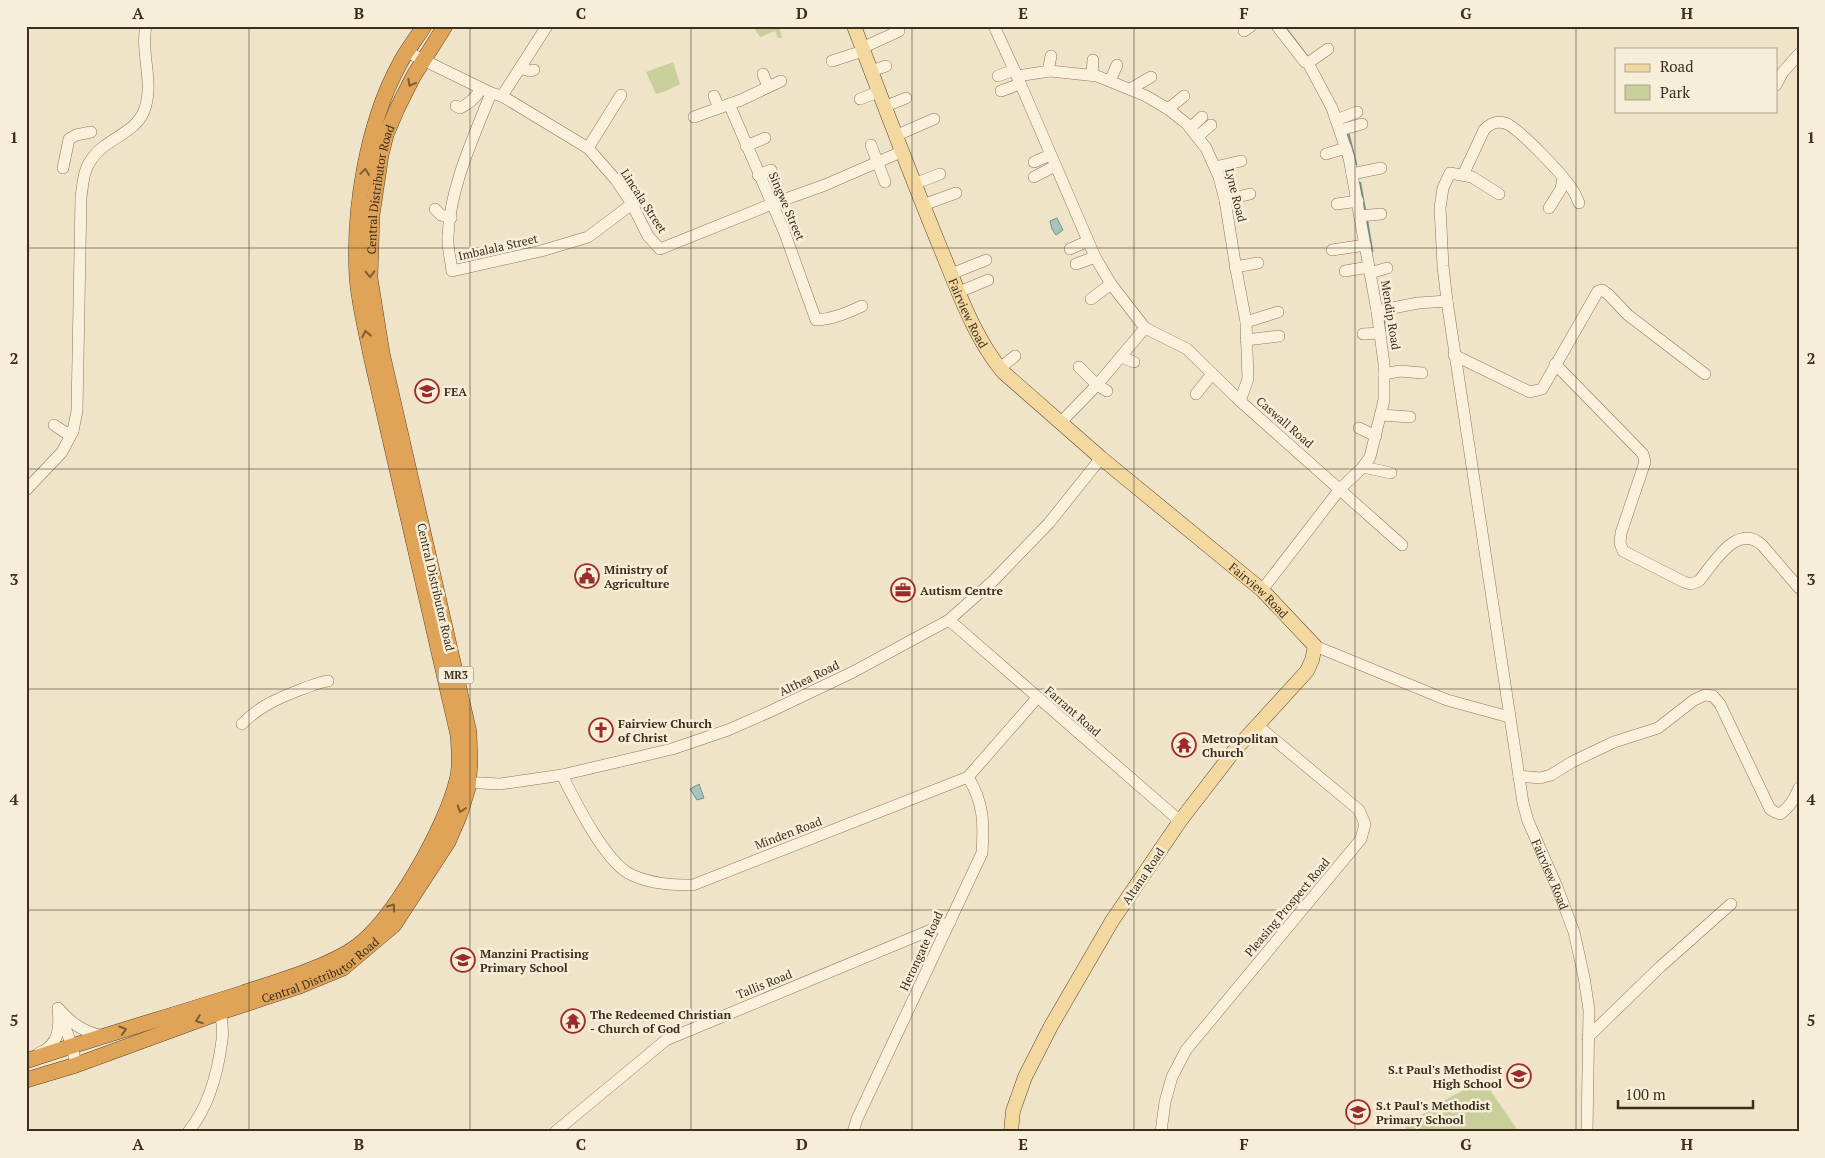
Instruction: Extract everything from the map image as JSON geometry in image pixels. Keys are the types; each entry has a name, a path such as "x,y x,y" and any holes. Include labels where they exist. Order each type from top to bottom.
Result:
{"highway":[{"name":"Central Distributor Road","path":"424,26 399,64 385,96 367,155 359,215 357,276 361,310 371,356 458,735 459,762 463,782"},
{"name":"Central Distributor Road","path":"26,1080 76,1065 318,966 341,956 357,946 387,915 421,862 450,803 463,782 469,732 382,353 370,278 372,214 386,135 397,109 423,61 445,26"},
{"name":"Central Distributor Road","path":"26,1060 102,1036 220,1006"}],"main road":[{"name":"Fairview Road","path":"854,26 914,184 974,329 991,358 1101,458 1262,590 1315,646"},
{"name":"Altana Road","path":"1011,1132 1013,1111 1025,1077 1051,1026 1112,921 1180,821 1234,751 1307,671 1315,646"}],"street":[{"path":"26,490 62,452 73,431 77,412 81,197 84,174 90,160 103,146 132,127 144,112 149,82 144,37 146,26"},
{"name":"Imbalala Street","path":"547,26 520,68 491,93 465,159 454,196 448,237 452,271 549,249 588,237 632,204"},
{"path":"994,26 1095,257 1110,284 1145,328 1061,422"},
{"name":"Mendip Road","path":"1262,590 1340,489 1363,467 1370,457 1384,400 1384,374 1377,311 1358,201 1346,148 1332,108 1308,63 1305,62 1277,26"},
{"path":"832,61 899,31"},
{"path":"1308,63 1328,49"},
{"name":"Lincala Street","path":"407,52 491,93 588,148 616,180 632,204 648,236 660,249 825,185 901,152"},
{"path":"1778,82 1783,72 1799,54"},
{"path":"1048,72 1051,56"},
{"path":"1092,75 1093,60"},
{"path":"1110,81 1117,65"},
{"path":"871,71 886,66"},
{"path":"520,68 530,71 534,70"},
{"name":"Lyne Road","path":"1017,76 1048,72 1092,75 1110,81 1146,96 1168,109 1194,132 1206,148 1215,167 1225,200 1246,322 1248,379 1240,401"},
{"path":"763,74 768,87"},
{"path":"998,76 1017,76"},
{"path":"1001,91 1017,76"},
{"path":"1130,89 1151,78"},
{"path":"694,117 724,106 739,94 768,87 781,81"},
{"path":"860,99 878,92"},
{"path":"456,106 460,108 475,98 491,93"},
{"path":"588,148 621,96"},
{"name":"Singwe Street","path":"714,96 724,106 742,133 758,175 772,204 816,320 829,319 862,306"},
{"path":"1168,109 1184,96"},
{"path":"884,108 906,98"},
{"path":"1338,125 1357,112"},
{"path":"1194,132 1202,117"},
{"path":"895,136 934,119"},
{"path":"1463,175 1488,125 1495,122 1506,123 1519,132 1547,160 1572,188 1579,203"},
{"path":"1338,125 1362,124"},
{"path":"1194,132 1211,126"},
{"path":"742,133 753,128"},
{"path":"63,168 69,139 76,135 90,132"},
{"path":"746,146 765,138"},
{"path":"871,145 885,182"},
{"path":"1326,154 1346,148"},
{"path":"1034,162 1050,155"},
{"path":"1215,167 1241,161"},
{"path":"1034,177 1055,166"},
{"path":"1352,174 1381,168"},
{"path":"758,175 771,170"},
{"path":"1499,194 1472,177 1450,173 1443,188 1440,208 1442,266 1454,355 1509,717"},
{"path":"914,184 940,174"},
{"path":"1549,208 1561,189 1563,178"},
{"path":"923,205 956,193"},
{"path":"1225,200 1250,194"},
{"path":"1337,204 1358,201"},
{"path":"1360,216 1380,214"},
{"path":"436,215 450,222"},
{"path":"1070,249 1088,241"},
{"path":"1332,250 1365,245"},
{"path":"1076,264 1095,257"},
{"path":"952,274 986,260"},
{"path":"1235,266 1258,263"},
{"path":"1345,271 1388,268"},
{"path":"959,292 988,280"},
{"path":"1091,299 1110,284"},
{"path":"1454,355 1530,392 1542,389 1598,291 1602,290 1628,315 1705,374"},
{"path":"1377,311 1418,303 1447,301"},
{"path":"1246,322 1278,312"},
{"name":"Caswall Road","path":"1145,328 1188,349 1240,401 1402,545"},
{"path":"1363,334 1380,333"},
{"path":"1246,340 1280,336"},
{"path":"1000,368 1015,356"},
{"path":"1121,357 1134,362"},
{"path":"1555,364 1644,454 1645,462 1621,533 1620,543 1623,551 1691,584 1699,581 1732,542 1747,537 1756,539 1799,588"},
{"path":"1080,367 1096,385 1108,392"},
{"path":"1384,374 1400,371 1422,373"},
{"path":"1196,394 1212,374"},
{"path":"1381,415 1410,417"},
{"path":"54,425 66,433 73,431"},
{"path":"1360,428 1376,436"},
{"name":"Althea Road","path":"463,782 500,784 562,775 672,749 728,730 853,672 949,620 994,580 1049,523 1101,458"},
{"path":"1363,467 1391,473"},
{"name":"Farrant Road","path":"949,620 1180,821"},
{"name":"Fairview Road","path":"1315,646 1447,700 1509,717 1523,803 1528,820 1558,887 1574,932 1588,1002 1587,1132"},
{"path":"242,724 263,706 274,700 318,682 328,681"},
{"path":"1519,776 1540,778 1551,775 1572,762 1614,742 1658,728 1694,700 1705,695 1713,696 1720,704 1770,809 1780,814 1796,803 1799,788"},
{"name":"Minden Road","path":"562,775 583,816 610,857 630,875 666,885 693,885 968,777 1037,698"},
{"name":"Pleasing Prospect Road","path":"1161,1132 1165,1102 1172,1077 1186,1050 1361,839 1365,824 1359,810 1258,726"},
{"name":"Herongate Road","path":"853,1132 982,853 984,822 976,789 968,777"},
{"path":"1588,1037 1660,967 1731,904"},
{"name":"Tallis Road","path":"555,1132 666,1040 950,922"},
{"path":"188,1132 200,1118 214,1079 223,1039 220,1006"},
{"path":"58,1008 66,1018 85,1032 102,1036"},
{"path":"58,1008 72,1046 76,1065"},
{"path":"26,1060 43,1052 51,1045 60,1030 58,1008"}],"green space":[{"path":"755,26 779,26 782,38 778,38 775,31 760,37 754,28"},
{"path":"673,62 680,84 656,94 646,72"},
{"path":"1483,1080 1519,1132 1407,1132 1405,1126 1445,1100"}],"water":[{"path":"1057,218 1063,230 1056,235 1050,221"},
{"path":"699,784 704,798 697,800 690,789"}],"waterway":[{"path":"1284,26 1309,59"},
{"path":"1348,133 1356,164"},
{"path":"1360,183 1365,211"},
{"path":"1367,221 1372,251"},
{"path":"1384,319 1385,328"}],"place":[{"name":"FEA","path":"427,391"},
{"name":"Ministry of Agriculture","path":"587,576"},
{"name":"Autism Centre","path":"903,590"},
{"name":"Fairview Church of Christ","path":"601,730"},
{"name":"Metropolitan Church","path":"1184,745"},
{"name":"Manzini Practising Primary School","path":"463,960"},
{"name":"The Redeemed Christian - Church of God","path":"573,1021"},
{"name":"S.t Paul's Methodist High School","path":"1519,1076"},
{"name":"S.t Paul's Methodist Primary School","path":"1358,1112"}]}
